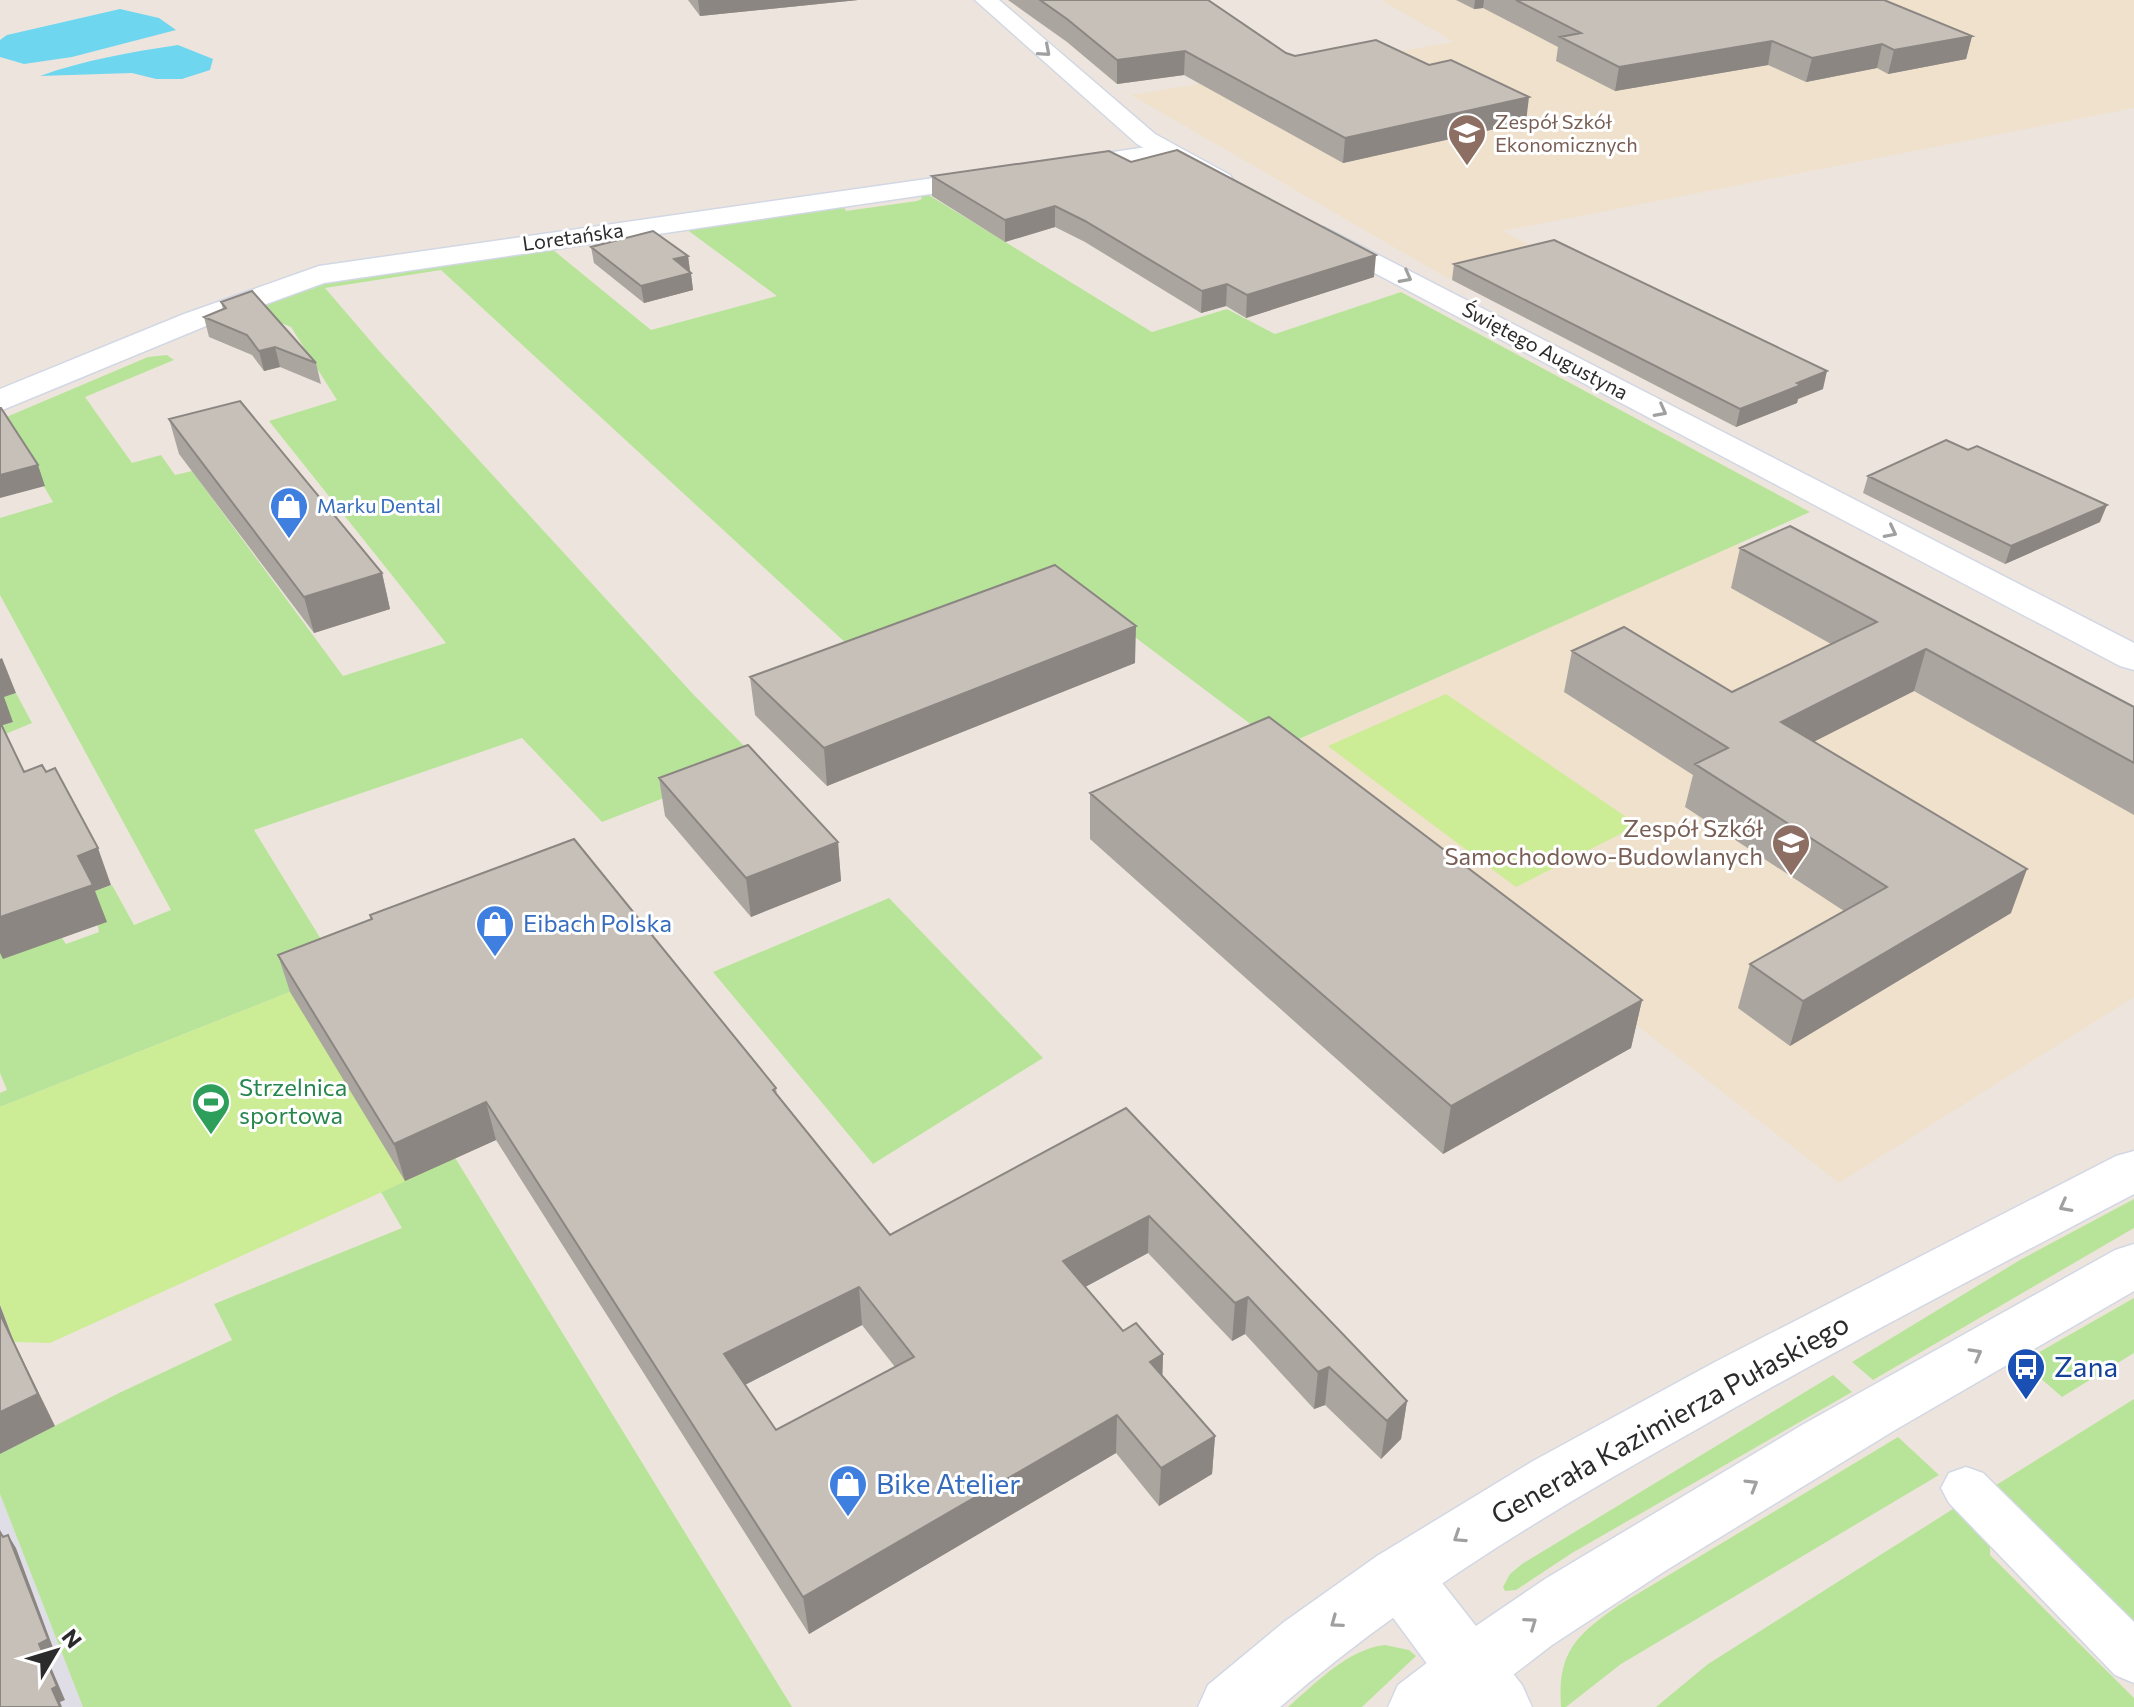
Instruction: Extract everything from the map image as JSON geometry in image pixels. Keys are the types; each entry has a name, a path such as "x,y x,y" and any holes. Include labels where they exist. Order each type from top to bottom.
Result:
{"street":[{"path":"986,0 1146,139 1252,197"},
{"name":"Loretańska","path":"0,401 195,320 319,275 1167,152"},
{"name":"Świętego Augustyna","path":"1294,219 2134,658"},
{"name":"Generała Kazimierza Pułaskiego","path":"1231,1707 1307,1643 1399,1576 1495,1514 1630,1435 2134,1170"},
{"path":"1399,1576 1462,1694 1577,1591 1867,1415 2134,1265"},
{"path":"1966,1488 2134,1658"}],"shaded area":[{"path":"1381,0 2134,0 2134,108 1503,231 1549,255 1449,279 1131,95 1454,42"},
{"name":"Zespół Szkół Samochodowo-Budowlanych","path":"1738,543 2134,758 2134,997 1839,1183 1281,748"},
{"path":"0,1494 83,1707 0,1707"}],"green space":[{"path":"927,194 1152,332 1227,309 1275,334 1401,292 1810,512 1281,747 1051,574 848,645 441,270 325,288 692,693 759,761 602,822 522,738 254,830 792,1707 83,1707 0,1494 0,1454 232,1340 214,1304 402,1228 381,1192 439,1165 325,978 0,1107 0,1093 7,1090 0,1073 0,951 62,938 66,944 99,932 91,892 112,885 134,925 171,910 0,595 0,518 53,502 4,418 148,357 167,355 174,360 85,397 132,463 161,455 175,475 192,471 343,676 446,643 269,421 337,400 291,327 244,308 303,284 552,249 651,330 777,296 686,229 844,207 846,211 917,201 922,199 920,195"},
{"path":"16,693 32,723 3,735 0,726 13,722 0,698"},
{"path":"1446,694 1638,825 1516,887 1328,746"},
{"path":"889,898 1043,1058 873,1164 713,972"},
{"name":"Strzelnica sportowa","path":"325,978 439,1166 50,1343 14,1342 0,1304 0,1107"},
{"path":"2134,1199 2134,1228 1873,1380 1852,1362 2020,1260"},
{"path":"2134,1298 2134,1353 2062,1397 2022,1362"},
{"path":"1833,1375 1852,1392 1572,1553 1516,1590 1505,1591 1503,1587 1510,1574 1522,1564"},
{"path":"2134,1399 2134,1637 1985,1492"},
{"path":"1898,1437 1939,1475 1621,1664 1566,1707 1561,1707 1562,1672 1567,1658 1573,1646 1592,1626 1619,1605"},
{"path":"1964,1502 1973,1511 1969,1524 1990,1545 1990,1555 2134,1698 2134,1707 1656,1707 1708,1664"},
{"path":"1385,1645 1409,1650 1416,1656 1362,1707 1288,1707 1345,1660"}],"water":[{"path":"120,9 159,18 176,30 72,57 24,64 0,57 0,40 7,35"},
{"path":"178,45 213,59 210,70 182,79 156,79 132,73 40,76 108,57"}],"building":[{"path":"1040,0 1208,0 1295,56 1376,40 1429,65 1451,60 1529,97 1345,138 1185,51 1117,60"},
{"path":"1516,0 1884,0 1972,36 1894,50 1882,44 1812,58 1772,41 1619,67 1560,37 1581,33"},
{"path":"1177,150 1376,255 1247,295 1227,284 1202,291 1055,206 1005,220 932,176 1109,151 1131,162"},
{"path":"653,231 688,256 674,259 691,273 641,286 591,247"},
{"path":"1554,240 1827,371 1797,383 1801,385 1740,409 1454,264"},
{"path":"252,291 316,363 275,347 259,351 247,335 204,317 226,308 221,302"},
{"name":"Marku Dental","path":"240,401 382,573 304,597 169,419"},
{"path":"1,408 38,465 0,475"},
{"path":"1946,440 1968,450 1977,446 2107,505 2011,546 1868,476"},
{"path":"1790,526 2134,707 2134,763 1926,649 1781,722 2027,869 1803,1001 1750,964 1887,887 1695,764 1728,748 1572,651 1624,627 1732,692 1877,622 1740,548"},
{"path":"1055,565 1136,626 824,748 750,677"},
{"path":"1269,717 1642,1000 1451,1106 1090,793"},
{"path":"0,722 24,772 42,765 46,772 55,768 98,848 78,856 93,885 0,917"},
{"path":"748,745 838,842 746,878 659,778"},
{"path":"574,839 776,1088 773,1090 890,1235 1126,1108 1407,1401 1387,1421 1329,1367 1318,1372 1248,1297 1235,1303 1149,1216 1063,1261 1123,1331 1136,1323 1163,1354 1150,1362 1215,1436 1161,1468 1117,1415 803,1597 486,1102 394,1144 278,955 372,919 370,915","holes":["859,1287 914,1357 776,1430 724,1354"]},
{"path":"0,1314 38,1394 0,1412"},
{"path":"0,1532 3,1537 8,1535 48,1639 39,1644 57,1686 52,1689 60,1707 0,1707"}],"place":[{"name":"Zespół Szkół Ekonomicznych","path":"1467,167"},
{"name":"Marku Dental","path":"289,540"},
{"name":"Zespół Szkół Samochodowo-Budowlanych","path":"1791,877"},
{"name":"Eibach Polska","path":"495,958"},
{"name":"Strzelnica sportowa","path":"211,1136"},
{"name":"Zana","path":"2026,1401"},
{"name":"Bike Atelier","path":"848,1518"}]}
